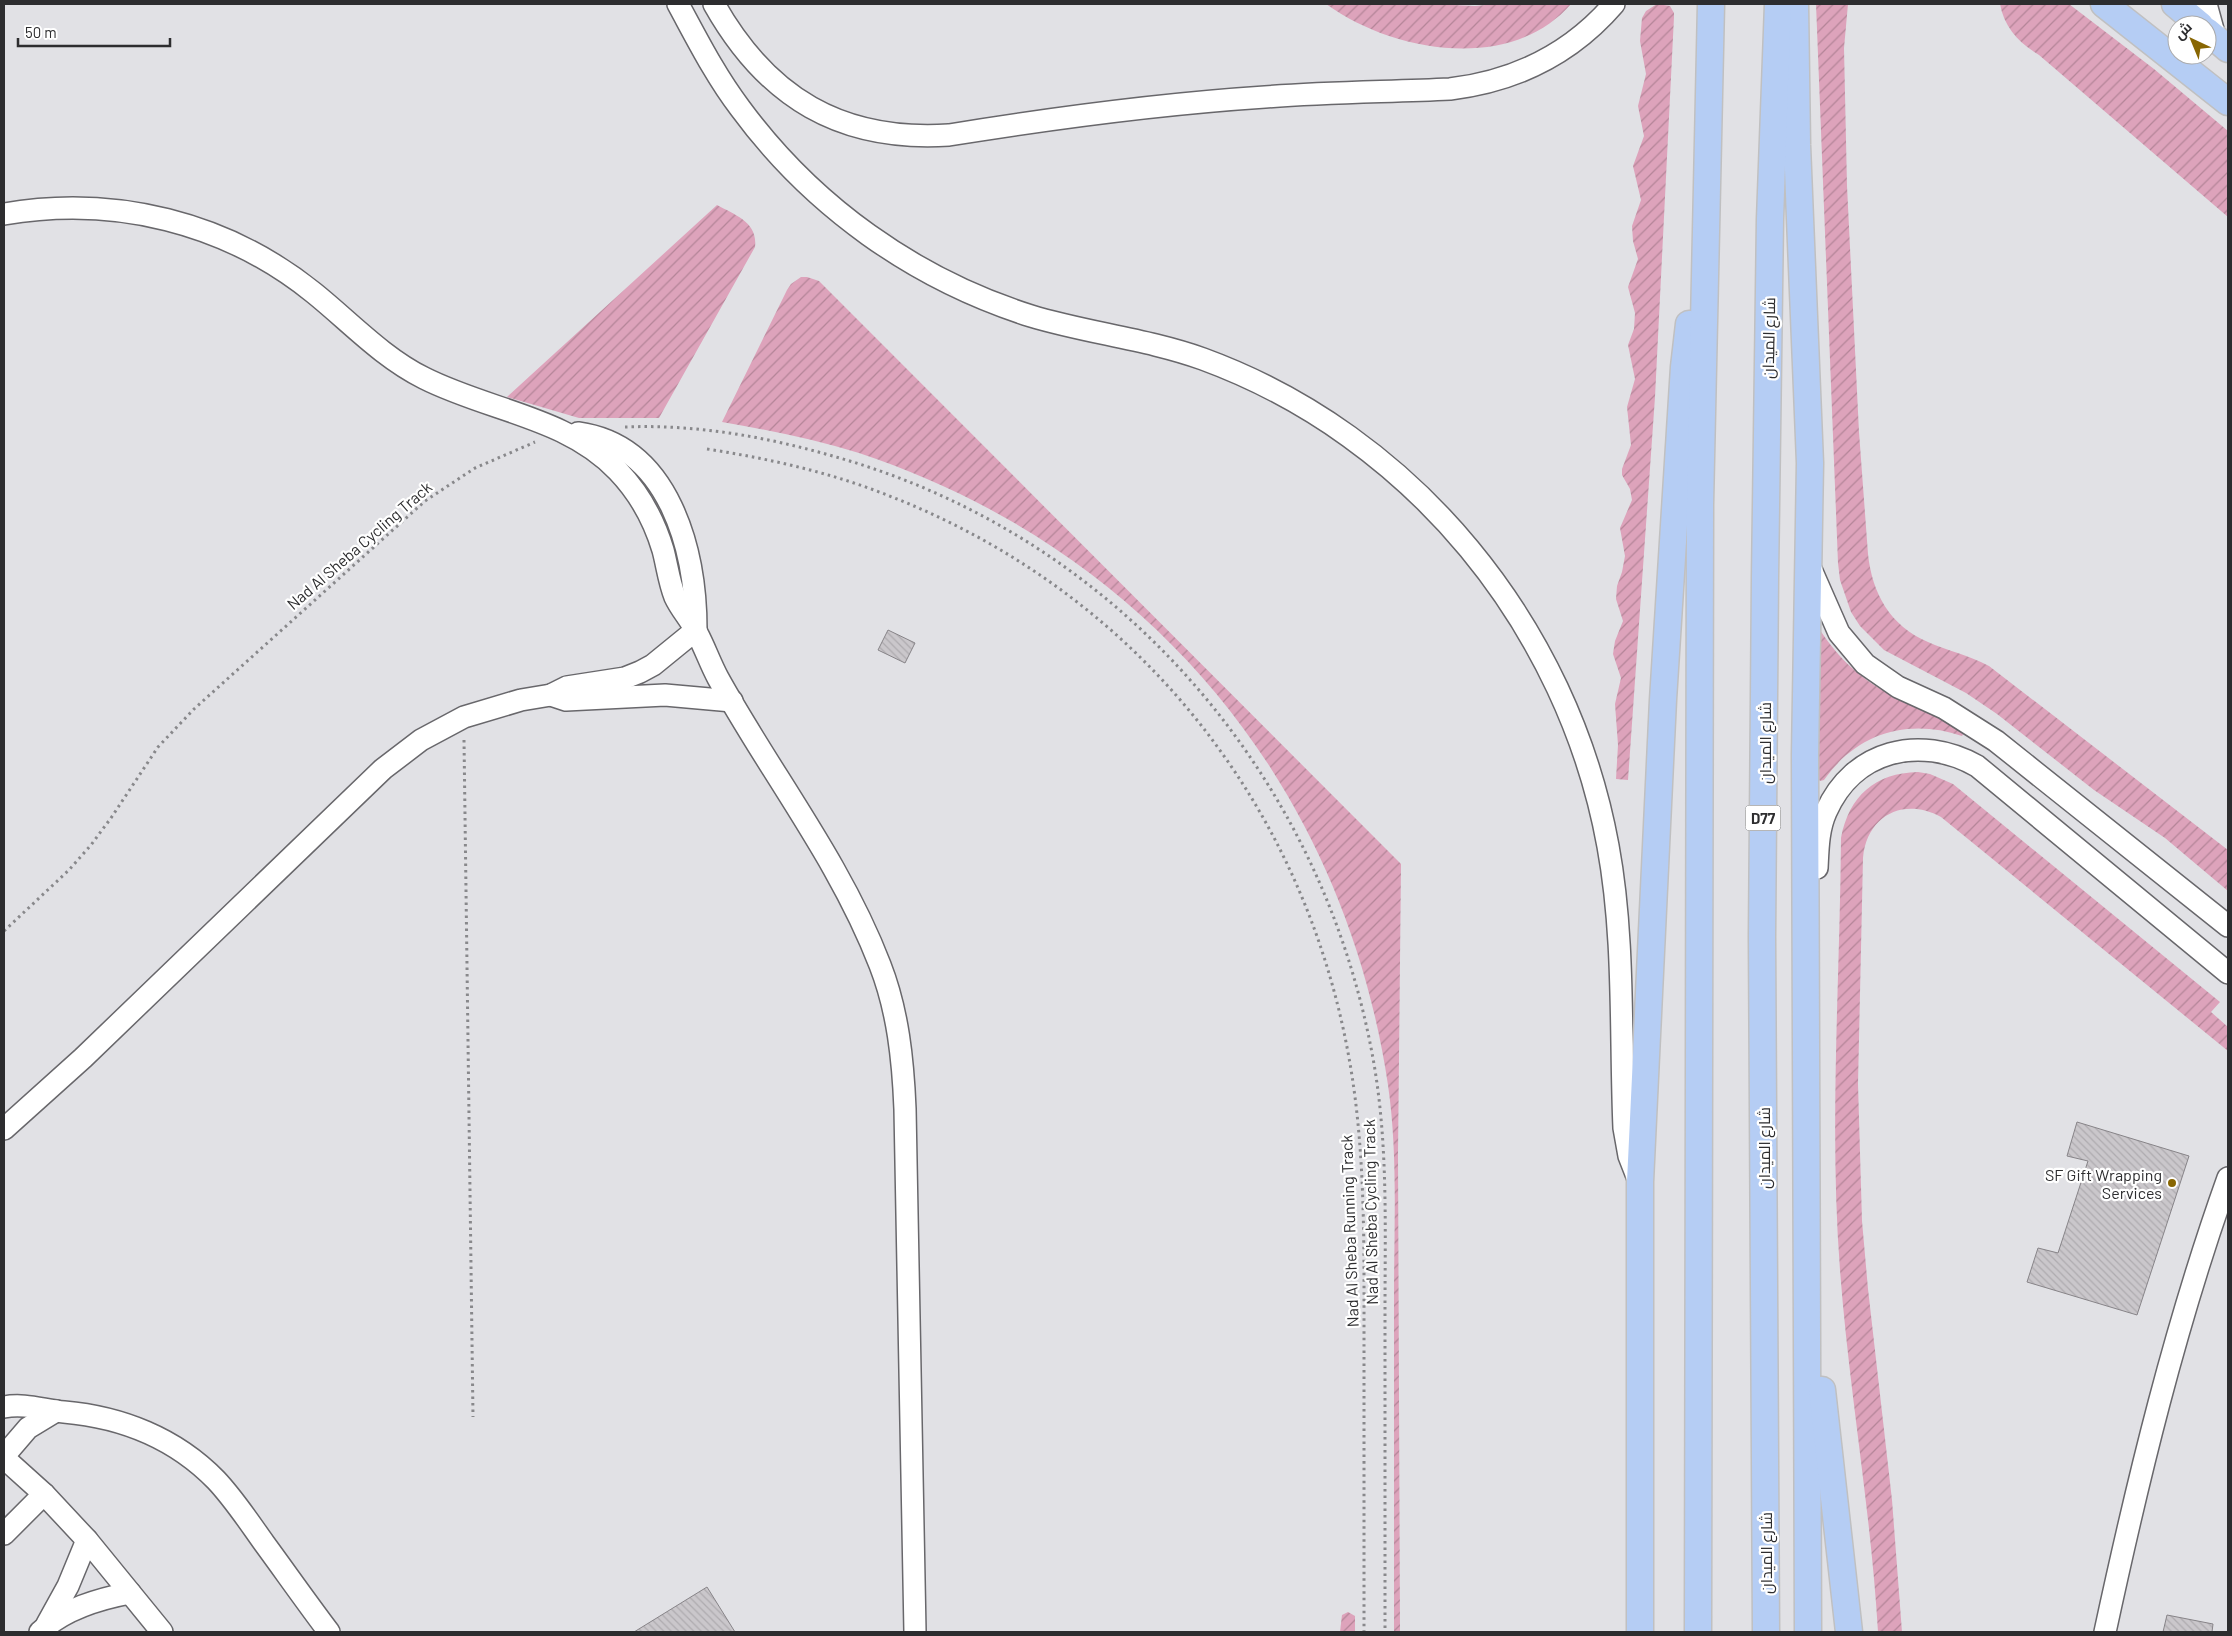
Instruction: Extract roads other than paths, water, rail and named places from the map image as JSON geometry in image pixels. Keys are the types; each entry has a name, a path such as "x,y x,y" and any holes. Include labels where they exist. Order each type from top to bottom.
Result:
{"main road":[{"path":"1698,1632 1700,504 1711,4"},
{"name":"شارع الميدان","path":"1766,1632 1763,1296 1764,608 1770,219 1778,4"},
{"path":"1795,4 1797,145 1809,410 1806,950 1808,1632"},
{"path":"2104,4 2228,102"},
{"path":"2175,4 2188,15"},
{"path":"1640,1632 1640,1182 1663,700 1684,367 1693,299 1706,240"},
{"path":"1807,1311 1820,1373 1849,1632"}],"street":[{"path":"678,4 717,75 760,135 810,188 867,235 929,273 996,304 1066,325 1169,348 1241,374 1279,393 1351,437 1386,464 1419,494 1474,554 1518,614 1553,676 1580,738 1600,808 1608,846 1618,922 1624,1128 1629,1156 1640,1182"},
{"path":"714,4 730,32 763,72 803,103 825,115 865,129 898,135 924,136 949,135 1099,113 1187,103 1276,96 1450,89 1475,86 1514,75 1544,62 1585,34 1614,4"},
{"path":"4,214 45,209 109,209 173,220 233,242 289,274 365,337 420,377 474,400 565,431 602,455 634,490 647,510 656,529 675,597 696,630 732,701 824,848 845,889 881,967 899,1037 906,1109 915,1632"},
{"path":"1808,561 1839,633 1865,664 1898,687 1944,708 1996,741 2228,926"},
{"path":"4,1130 83,1058 382,769 421,740 464,717 492,707 551,695 568,687 626,678 653,665 696,630"},
{"path":"551,695 566,700 578,701 665,695 732,701"},
{"path":"1806,950 1815,906 1818,842 1825,813 1832,800 1840,787 1863,766 1890,753 1920,749 1949,753 1977,766 2228,973"},
{"path":"2106,1632 2136,1493 2168,1369 2228,1178"},
{"path":"4,1407 25,1405 56,1411 89,1414 129,1424 167,1442 200,1466 229,1496 329,1632"},
{"path":"56,1411 28,1428 4,1457 44,1494 87,1540 162,1632"},
{"path":"4,1534 44,1494"},
{"path":"41,1631 68,1586 87,1540"},
{"path":"41,1631 63,1615 84,1605 106,1597 130,1592"}],"place":[{"name":"SF Gift Wrapping Services","path":"2172,1183"}]}
